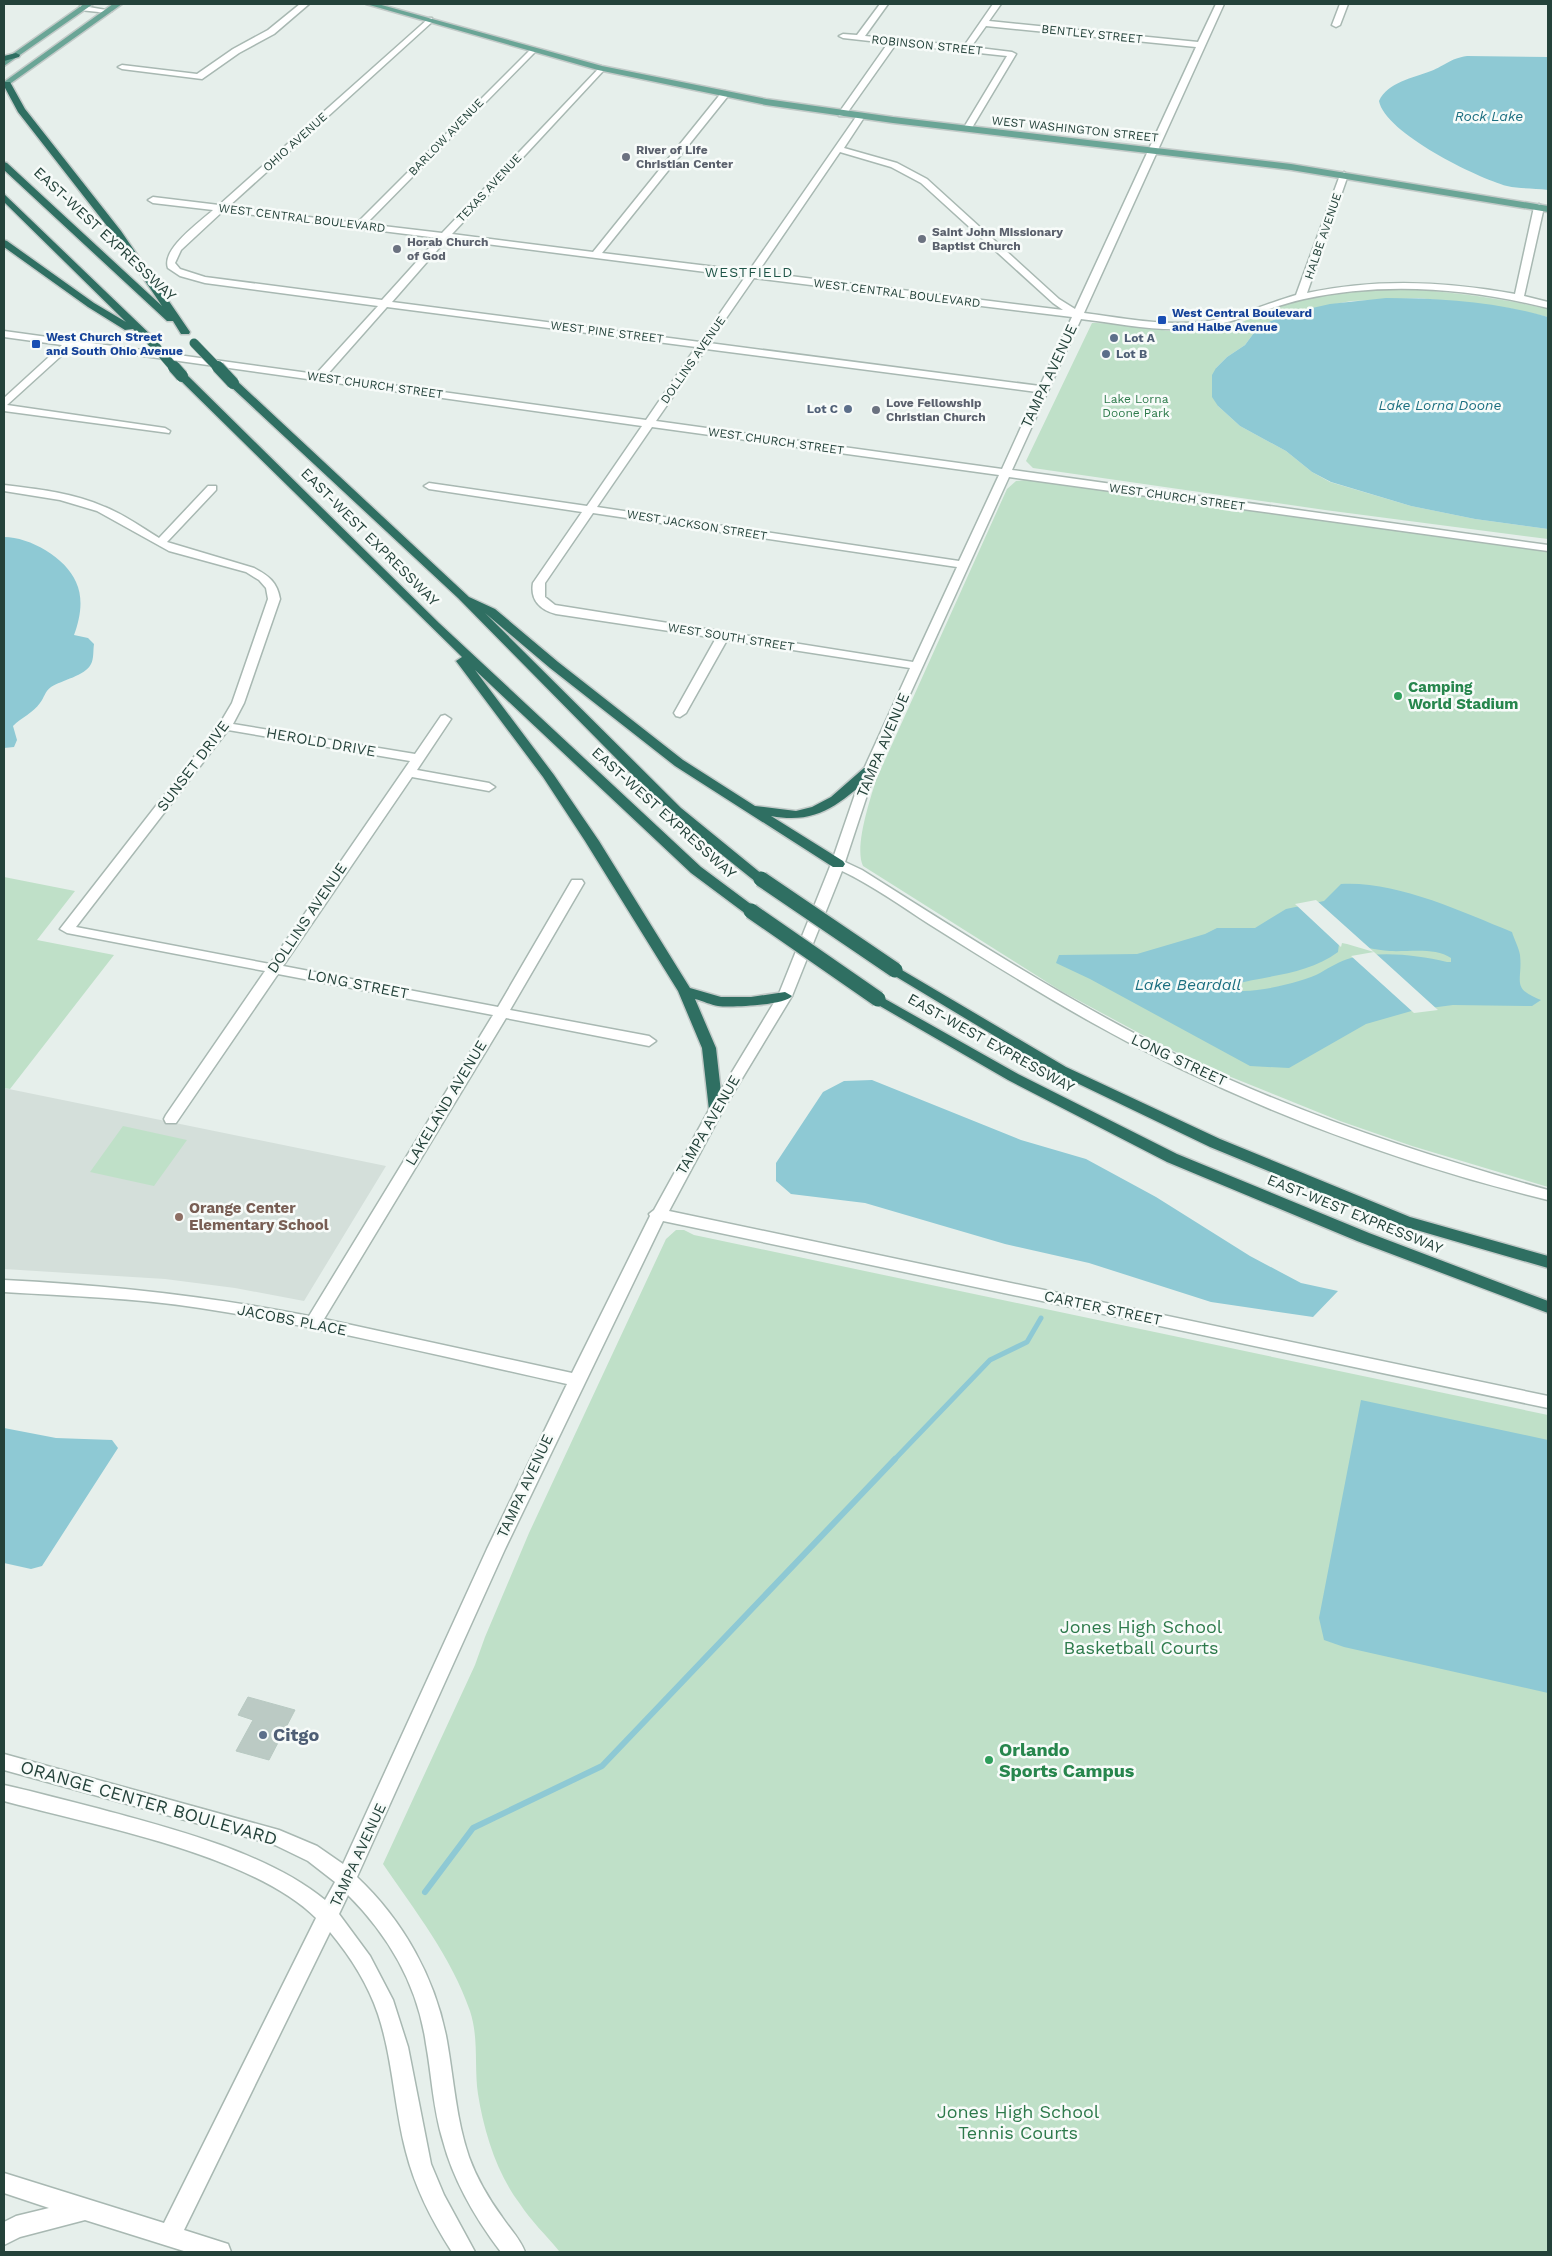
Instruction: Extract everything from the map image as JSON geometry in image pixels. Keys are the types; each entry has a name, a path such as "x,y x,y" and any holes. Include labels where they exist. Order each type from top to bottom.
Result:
{"highway":[{"path":"4,59 16,55"},
{"path":"5,85 21,110 118,233 185,332"},
{"path":"7,103 21,110"},
{"name":"EAST-WEST EXPRESSWAY","path":"4,165 185,332 233,383 462,596 676,811 761,879 895,970 1061,1070 1215,1143 1405,1221 1548,1262"},
{"name":"EAST-WEST EXPRESSWAY","path":"4,197 150,340 182,376 435,626 696,870 751,911 878,999 1013,1077 1172,1158 1363,1237 1548,1307"},
{"path":"4,244 91,305 150,340"},
{"path":"462,596 491,611 554,666 680,763 838,864"},
{"path":"435,626 554,784 592,841 685,991 709,1048 716,1110"},
{"path":"750,808 796,815 819,810 830,804 869,771"},
{"path":"685,991 720,1002 752,1001 785,996"}],"main road":[{"path":"5,85 118,4"},
{"name":"WEST WASHINGTON STREET","path":"370,4 382,5 532,50 601,68 725,94 842,114 1155,150 1344,175 1543,208"},
{"path":"4,64 86,6"}],"street":[{"path":"122,67 199,77 236,51 270,32 305,4"},
{"path":"859,38 884,4"},
{"path":"966,49 996,4"},
{"name":"TAMPA AVENUE","path":"169,2236 346,1879 575,1380 658,1214 716,1110 785,996 838,864 869,771 964,565 1004,473 1155,150 1220,4"},
{"path":"1336,25 1344,4"},
{"path":"86,6 108,11"},
{"name":"OHIO AVENUE","path":"172,268 169,262 170,256 177,248 429,20"},
{"name":"BENTLEY STREET","path":"984,22 1201,45"},
{"name":"ROBINSON STREET","path":"843,36 1012,54 967,129"},
{"path":"842,114 894,41"},
{"name":"BARLOW AVENUE","path":"360,225 532,50"},
{"name":"TEXAS AVENUE","path":"319,377 446,235 601,68"},
{"path":"596,255 725,94"},
{"name":"DOLLINS AVENUE","path":"545,605 538,598 539,583 861,116"},
{"path":"839,149 894,165 924,181 1056,302 1078,316"},
{"name":"HALBE AVENUE","path":"1301,296 1344,175"},
{"name":"WEST CENTRAL BOULEVARD","path":"153,200 1165,326 1200,326 1238,318 1301,296 1371,287 1412,286 1449,288 1519,298 1548,305"},
{"path":"1519,298 1543,208"},
{"name":"WEST PINE STREET","path":"172,268 180,273 205,280 1044,390"},
{"name":"WEST CHURCH STREET","path":"4,334 1548,548"},
{"path":"4,403 70,343"},
{"path":"4,408 165,431"},
{"name":"WEST JACKSON STREET","path":"429,486 964,565"},
{"path":"4,488 57,496 86,504 113,514 160,544 212,488"},
{"name":"SUNSET DRIVE","path":"67,929 225,726 238,703 274,599 275,591 270,582 247,568 175,550 160,544"},
{"name":"WEST SOUTH STREET","path":"545,605 573,613 918,666"},
{"path":"680,713 723,636"},
{"name":"DOLLINS AVENUE","path":"170,1119 416,758 445,719"},
{"name":"HEROLD DRIVE","path":"225,726 416,758"},
{"path":"407,772 489,787"},
{"name":"LONG STREET","path":"838,864 858,873 1018,974 1132,1038 1198,1071 1294,1112 1407,1153 1548,1195"},
{"name":"LAKELAND AVENUE","path":"313,1323 501,1013 577,883"},
{"name":"LONG STREET","path":"67,929 649,1041"},
{"name":"CARTER STREET","path":"658,1214 1548,1402"},
{"name":"JACOBS PLACE","path":"4,1286 96,1290 190,1301 313,1323 575,1380"},
{"name":"ORANGE CENTER BOULEVARD","path":"5,1764 279,1838 318,1856 346,1879 372,1906 403,1951 420,1985 431,2015 439,2050 448,2125 462,2167 481,2204 514,2252"},
{"name":"ORANGE CENTER BOULEVARD","path":"4,1793 156,1832 264,1872 299,1893 328,1916 356,1953 374,1982 388,2012 397,2048 416,2152 431,2195 464,2252"},
{"path":"4,2183 220,2252"},
{"path":"4,2234 16,2227 85,2208"}],"shaded area":[{"name":"Orange Center Elementary School","path":"4,1088 386,1166 304,1301 235,1288 165,1279 4,1269"}],"green space":[{"name":"Lake Lorna Doone Park","path":"1400,289 1456,293 1548,309 1548,317 1508,308 1419,298 1351,301 1290,313 1259,326 1245,345 1227,357 1216,368 1218,406 1240,426 1286,451 1312,472 1330,482 1411,506 1475,519 1548,529 1548,539 1325,510 1033,468 1026,461 1092,323 1107,323 1180,332 1210,331 1228,327 1294,302 1354,292"},
{"path":"1027,480 1548,551 1548,1187 1412,1146 1340,1121 1226,1075 1165,1047 1061,991 863,866 860,847 867,811 876,780 1007,489 1016,481"},
{"path":"4,877 75,891 37,940 114,955 10,1089 4,1088"},
{"path":"123,1126 187,1140 154,1186 90,1172"},
{"name":"Orlando Sports Campus","path":"676,1230 684,1230 694,1235 1548,1415 1548,2252 559,2251 534,2222 505,2180 488,2138 478,2094 473,2021 462,1991 443,1953 383,1864 475,1665 529,1533 666,1239"}],"water":[{"name":"Rock Lake","path":"1467,56 1548,57 1548,190 1507,186 1475,174 1414,140 1397,127 1385,114 1379,101 1388,89 1402,81"},
{"name":"Lake Lorna Doone","path":"1386,298 1489,304 1548,317 1548,529 1475,519 1411,506 1331,482 1312,472 1286,451 1240,426 1218,406 1212,397 1212,375 1216,368 1227,357 1245,345 1259,326 1290,313 1330,304"},
{"path":"4,537 25,541 46,550 56,557 71,573 80,595 79,616 74,635 88,638 94,644 93,660 88,668 79,675 56,684 49,689 37,706 13,726 17,740 14,747 4,748"},
{"name":"Lake Beardall","path":"1341,884 1384,887 1428,899 1512,932 1520,955 1520,983 1525,992 1541,1000 1532,1006 1453,1005 1415,1010 1366,1024 1289,1068 1250,1066 1090,979 1056,963 1059,955 1137,954 1205,934 1217,928 1255,928 1286,909 1324,901","holes":["1348,941 1384,951 1437,952 1451,958 1451,962 1387,954 1363,956 1343,961 1312,977 1289,984 1249,991 1230,989 1232,985 1300,970 1326,960 1338,952 1339,944"]},
{"path":"872,1080 1021,1140 1086,1159 1156,1197 1250,1256 1301,1283 1338,1291 1313,1317 1211,1302 1089,1263 1005,1244 865,1203 791,1194 776,1181 776,1163 823,1092 844,1081"},
{"path":"1361,1400 1548,1440 1548,1693 1344,1647 1324,1640 1319,1618"},
{"path":"4,1428 56,1438 112,1440 118,1448 42,1566 31,1569 4,1563"}],"pier":[{"path":"1316,900 1374,952 1342,943 1341,947 1295,904"},
{"path":"1374,952 1438,1010 1414,1013 1351,956"}],"building":[{"name":"Citgo","path":"248,1697 295,1710 269,1760 236,1751 253,1720 238,1715"}],"waterway":[{"path":"894,1460 990,1360 1027,1342 1041,1318"},
{"path":"425,1892 473,1828 602,1766 895,1459"}],"place":[{"name":"River of Life Christian Center","path":"626,157"},
{"name":"Saint John Missionary Baptist Church","path":"922,239"},
{"name":"Horab Church of God","path":"397,249"},
{"name":"West Central Boulevard and Halbe Avenue","path":"1162,320"},
{"name":"Lot A","path":"1114,338"},
{"name":"West Church Street and South Ohio Avenue","path":"36,344"},
{"name":"Lot B","path":"1106,354"},
{"name":"Lot C","path":"848,409"},
{"name":"Love Fellowship Christian Church","path":"876,410"},
{"name":"Camping World Stadium","path":"1398,696"},
{"name":"Orange Center Elementary School","path":"179,1217"},
{"name":"Citgo","path":"263,1735"},
{"name":"Orlando Sports Campus","path":"989,1760"}],"district":[{"name":"WESTFIELD","path":"749,272"}],"park label":[{"name":"Jones High School Basketball Courts","path":"1141,1637"},
{"name":"Jones High School Tennis Courts","path":"1018,2122"}]}
